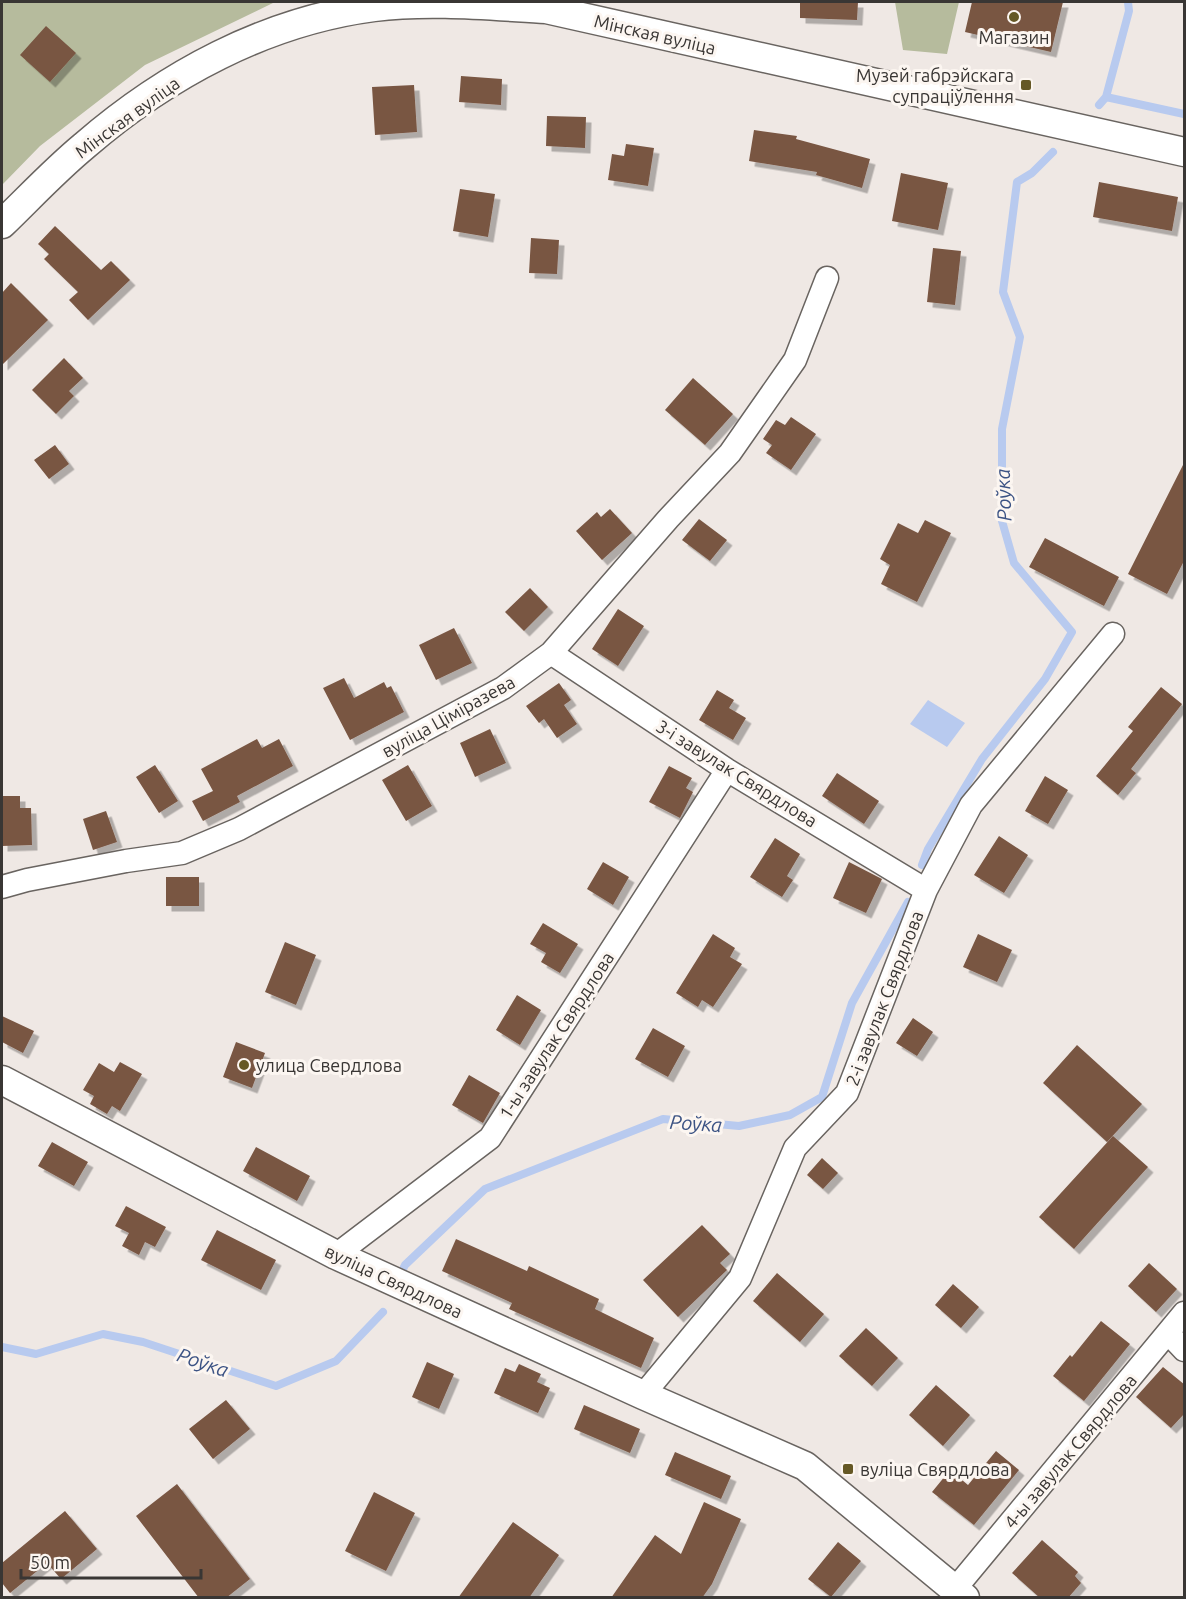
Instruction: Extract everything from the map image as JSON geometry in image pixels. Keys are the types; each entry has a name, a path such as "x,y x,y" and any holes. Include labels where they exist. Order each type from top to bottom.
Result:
{"street":[{"name":"Мінская вуліца","path":"2,224 84,145 161,88 243,43 320,9 455,4 546,9 1185,152"},
{"name":"вуліца Ціміразева","path":"2,887 126,861 182,853 239,829 503,688 551,653 668,519 730,453 795,360 827,278"},
{"name":"2-і завулак Свярдлова","path":"643,1395 740,1278 795,1148 847,1093 926,890 971,805 1113,634"},
{"name":"3-і завулак Свярдлова","path":"551,653 727,770 926,890"},
{"name":"1-ы завулак Свярдлова","path":"336,1255 490,1138 727,770"},
{"name":"вуліца Свярдлова","path":"2,1080 336,1255 805,1466 960,1593"},
{"name":"4-ы завулак Свярдлова","path":"960,1593 1185,1313"},
{"path":"1168,1334 1185,1350"}],"green space":[{"path":"2,2 275,2 145,65 40,146 2,185"},
{"path":"895,2 959,2 947,54 903,50"}],"water":[{"path":"928,700 965,723 947,747 910,724"}],"building":[{"path":"800,2 858,2 857,20 800,18"},
{"name":"Магазин","path":"972,2 1063,2 1051,52 965,32"},
{"path":"46,26 76,53 50,82 20,55"},
{"path":"461,76 502,79 501,105 459,102"},
{"path":"414,85 417,132 375,135 372,87"},
{"path":"547,116 586,117 585,148 546,146"},
{"path":"754,130 797,136 796,139 870,159 862,188 816,175 817,172 749,161"},
{"path":"626,144 654,148 648,186 608,180 612,154 624,156"},
{"path":"901,173 948,183 938,230 892,221"},
{"path":"1099,182 1178,197 1172,231 1093,217"},
{"path":"460,189 495,194 488,237 453,231"},
{"path":"55,226 101,270 111,261 130,280 88,320 69,300 78,292 44,259 49,254 38,244"},
{"path":"531,238 559,240 557,274 529,273"},
{"path":"933,248 961,251 955,305 927,302"},
{"path":"11,283 48,320 2,365 2,293"},
{"path":"64,358 83,378 69,391 74,396 56,414 32,390"},
{"path":"693,378 733,414 705,445 665,410"},
{"path":"791,417 816,434 791,470 766,453 772,445 763,439 776,420 785,425"},
{"path":"55,445 69,464 49,479 34,460"},
{"path":"1185,461 1185,559 1167,594 1128,574"},
{"path":"610,509 632,533 602,560 576,531 597,512 601,517"},
{"path":"699,519 727,540 710,561 682,540"},
{"path":"925,520 951,533 917,602 881,584 890,565 880,559 898,523 918,533"},
{"path":"1045,538 1119,577 1104,606 1029,567"},
{"path":"530,588 548,607 524,631 505,612"},
{"path":"618,609 644,626 618,666 592,649"},
{"path":"454,628 472,663 436,680 419,645"},
{"path":"344,678 354,698 384,682 387,688 391,686 404,712 350,740 323,688"},
{"path":"559,683 571,700 564,705 577,724 557,738 544,719 539,723 526,706"},
{"path":"1161,687 1182,704 1131,769 1136,773 1118,795 1096,776 1133,731 1128,727"},
{"path":"717,690 734,700 729,708 746,718 733,740 699,720"},
{"path":"490,729 506,763 475,777 460,743"},
{"path":"257,739 262,748 279,739 293,766 237,796 240,802 203,821 192,801 213,791 201,769"},
{"path":"155,765 178,801 159,813 136,777"},
{"path":"408,765 432,806 406,821 382,780"},
{"path":"669,766 692,778 686,788 693,792 680,818 649,802"},
{"path":"837,773 879,801 864,824 822,796"},
{"path":"1045,776 1068,790 1048,824 1025,811"},
{"path":"2,796 20,796 20,808 31,808 32,845 2,846"},
{"path":"106,811 117,842 93,850 83,819"},
{"path":"999,836 1028,855 1004,893 974,875"},
{"path":"775,838 800,854 787,876 793,880 782,897 750,877"},
{"path":"603,862 629,877 613,905 587,889"},
{"path":"849,862 882,879 866,913 833,898"},
{"path":"166,877 199,877 199,906 166,906"},
{"path":"543,923 578,944 560,973 541,962 546,953 530,944"},
{"path":"713,934 735,948 730,957 742,964 713,1007 702,1000 698,1007 676,993"},
{"path":"978,934 1012,950 997,982 963,967"},
{"path":"285,942 316,955 296,1005 265,992"},
{"path":"517,995 541,1010 520,1045 496,1030"},
{"path":"2,1016 34,1031 23,1053 2,1042"},
{"path":"913,1018 933,1032 917,1056 896,1043"},
{"path":"653,1028 685,1046 668,1077 635,1059"},
{"name":"улица Свердлова","path":"236,1042 265,1053 252,1088 223,1077"},
{"path":"1077,1045 1142,1104 1107,1142 1043,1083"},
{"path":"120,1062 142,1074 120,1111 112,1106 107,1114 90,1104 94,1096 83,1090 99,1063 114,1072"},
{"path":"469,1075 500,1093 483,1123 452,1105"},
{"path":"1113,1136 1148,1167 1074,1249 1039,1217"},
{"path":"52,1142 88,1162 74,1186 38,1166"},
{"path":"256,1147 310,1176 297,1201 243,1171"},
{"path":"822,1158 838,1173 823,1189 807,1175"},
{"path":"126,1206 166,1227 155,1247 145,1242 139,1255 122,1246 129,1233 115,1226"},
{"path":"702,1225 730,1254 720,1263 727,1270 678,1317 643,1280"},
{"path":"217,1230 276,1260 261,1290 201,1260"},
{"path":"456,1239 527,1271 529,1266 599,1299 595,1309 654,1338 641,1368 509,1309 512,1303 442,1271"},
{"path":"1149,1263 1177,1289 1156,1312 1128,1286"},
{"path":"777,1273 824,1314 800,1342 753,1301"},
{"path":"953,1284 979,1307 961,1328 935,1305"},
{"path":"1101,1321 1130,1344 1084,1401 1053,1376 1070,1355 1072,1357"},
{"path":"866,1328 898,1358 872,1386 839,1356"},
{"path":"427,1362 454,1374 439,1409 412,1397"},
{"path":"519,1364 541,1374 537,1382 550,1388 538,1413 494,1393 505,1368 515,1372"},
{"path":"1163,1367 1185,1385 1185,1413 1171,1428 1136,1397"},
{"path":"936,1385 970,1415 943,1446 909,1415"},
{"path":"226,1400 250,1429 213,1459 189,1429"},
{"path":"584,1405 640,1429 630,1453 574,1429"},
{"path":"996,1451 1019,1470 974,1525 932,1492 950,1470 968,1485"},
{"path":"675,1452 731,1476 721,1499 665,1475"},
{"path":"177,1484 250,1579 226,1598 199,1598 136,1516"},
{"path":"374,1492 415,1513 386,1571 345,1551"},
{"path":"704,1502 741,1519 712,1584 702,1598 611,1598 655,1535 681,1554"},
{"path":"65,1511 97,1549 61,1579 47,1563 10,1593 2,1583 2,1563"},
{"path":"513,1522 559,1555 529,1598 458,1598"},
{"path":"1042,1540 1078,1572 1075,1576 1081,1583 1068,1598 1040,1598 1012,1573"},
{"path":"838,1542 861,1561 831,1597 808,1579"}],"waterway":[{"name":"Роўка","path":"1099,105 1106,97 1129,11 1128,2"},
{"path":"1106,97 1184,114"},
{"name":"Роўка","path":"922,865 928,849 982,759 1045,679 1072,632 1014,563 1002,521 1002,429 1020,337 1003,292 1017,182 1032,173 1053,152"},
{"name":"Роўка","path":"400,1275 405,1265 485,1189 663,1119 739,1126 790,1115 822,1097 852,1003 908,902"},
{"name":"Роўка","path":"2,1347 36,1354 103,1334 143,1342 276,1386 336,1361 383,1312"}],"place":[{"name":"Магазин","path":"1014,17"},
{"name":"Музей габрэйскага супраціўлення","path":"1026,85"},
{"name":"улица Свердлова","path":"244,1065"},
{"name":"вуліца Свярдлова","path":"848,1469"}]}
